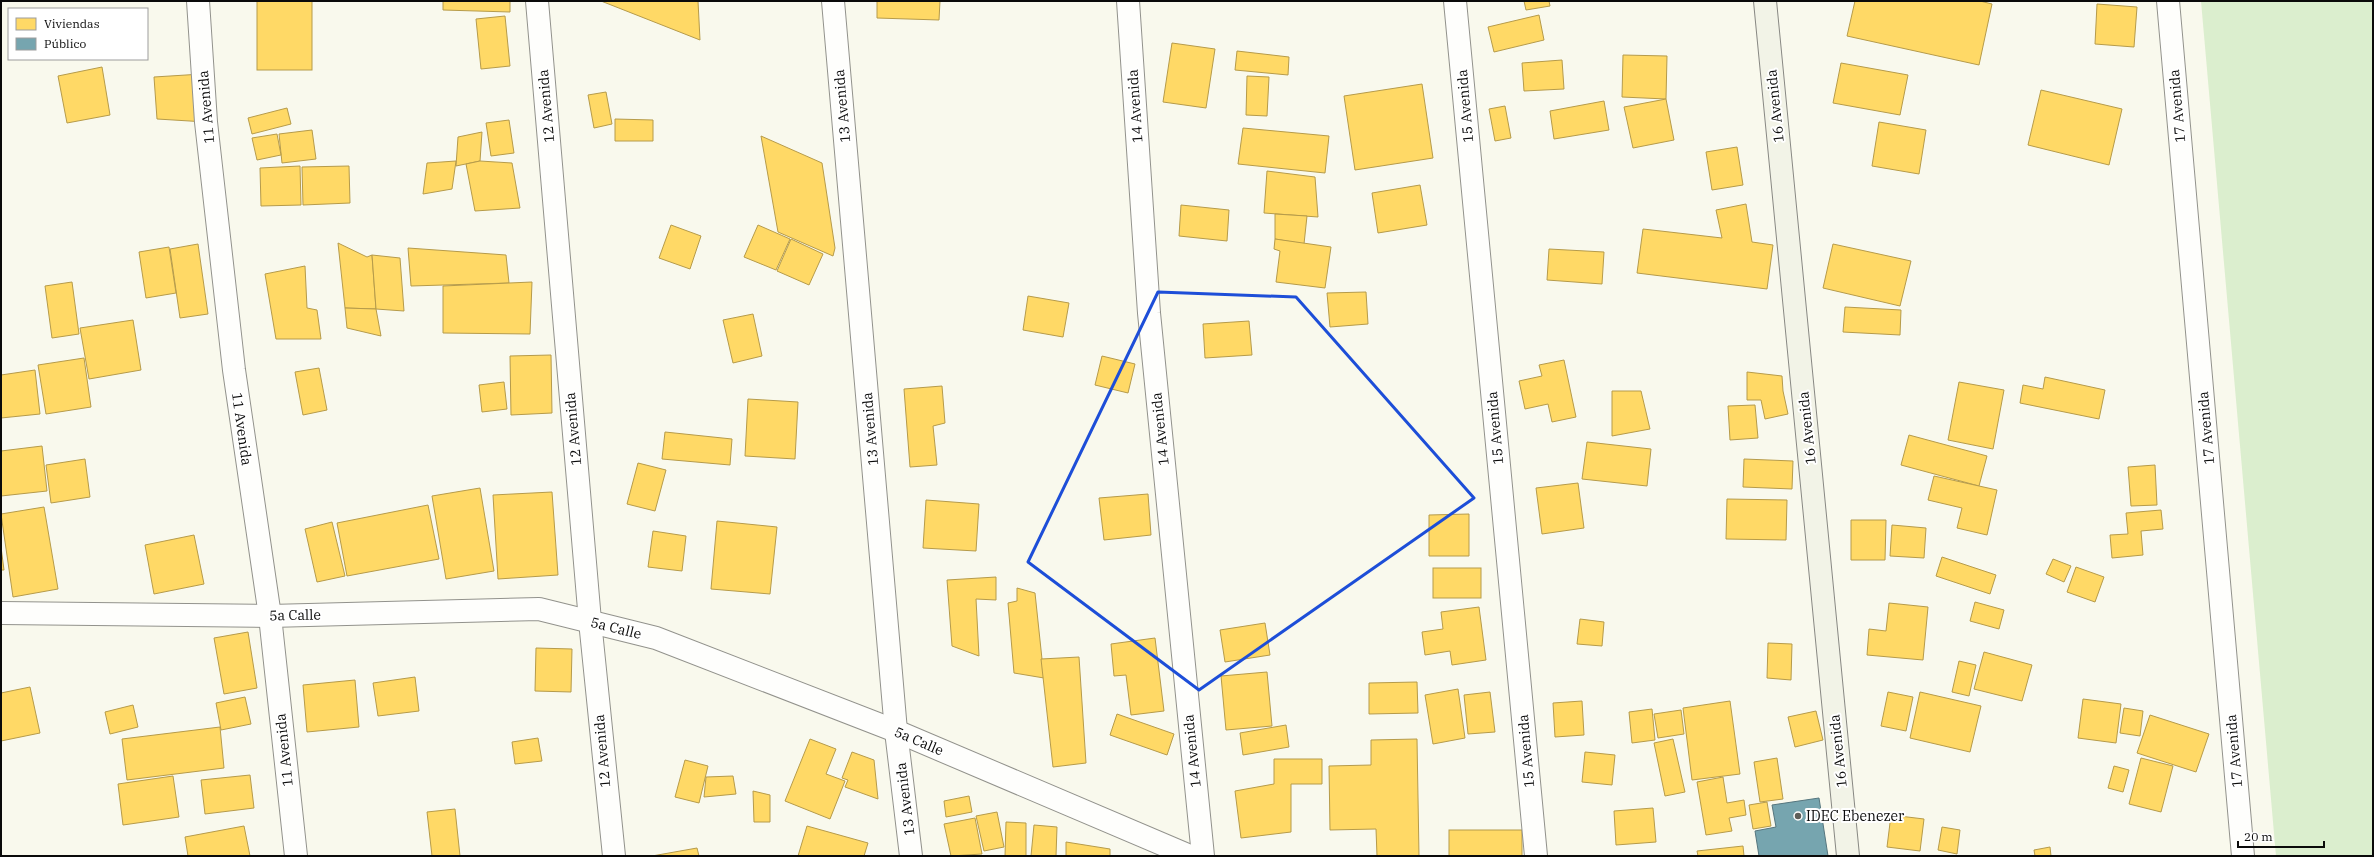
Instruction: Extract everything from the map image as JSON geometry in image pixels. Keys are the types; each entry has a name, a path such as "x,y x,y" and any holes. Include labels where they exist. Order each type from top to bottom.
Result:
{"main road":[{"name":"16 Avenida","path":"1765,1 1848,856"}],"street":[{"name":"11 Avenida","path":"198,1 206,122 233,362 270,616 296,856"},
{"name":"12 Avenida","path":"537,1 590,621 614,856"},
{"name":"13 Avenida","path":"833,1 896,731 911,856"},
{"name":"14 Avenida","path":"1128,1 1149,313 1203,856"},
{"name":"15 Avenida","path":"1455,1 1536,856"},
{"name":"17 Avenida","path":"2168,1 2244,856"},
{"name":"5a Calle","path":"1,613 270,616 539,608 656,638 896,731 1190,856"}],"highlighted area":[{"path":"1158,292 1296,297 1474,498 1199,690 1028,562"}],"green space":[{"path":"2201,1 2373,1 2373,856 2276,856"}],"building: Viviendas":[{"path":"257,1 312,1 312,70 257,70"},
{"path":"443,1 510,1 510,12 443,10"},
{"path":"601,1 698,1 700,40"},
{"path":"877,1 940,1 939,20 877,18"},
{"path":"1524,1 1549,1 1550,6 1526,10"},
{"path":"1855,1 1980,1 1992,4 1979,65 1847,36"},
{"path":"2097,4 2137,7 2134,47 2095,44"},
{"path":"1539,15 1544,40 1494,52 1488,27"},
{"path":"505,16 510,66 481,69 476,19"},
{"path":"1172,43 1215,49 1206,108 1163,102"},
{"path":"1237,51 1289,57 1288,75 1235,70"},
{"path":"1623,55 1667,56 1666,99 1622,97"},
{"path":"1562,60 1564,89 1524,91 1522,63"},
{"path":"1841,63 1908,75 1900,115 1833,103"},
{"path":"102,67 110,115 67,123 58,76"},
{"path":"202,74 206,122 157,119 154,77"},
{"path":"1247,76 1269,77 1267,116 1246,115"},
{"path":"1422,84 1433,158 1355,170 1344,96"},
{"path":"2041,90 2122,109 2109,165 2028,145"},
{"path":"606,92 612,124 594,128 588,95"},
{"path":"1666,99 1674,140 1633,148 1624,107"},
{"path":"1604,101 1609,130 1554,139 1550,111"},
{"path":"1505,106 1511,138 1495,141 1489,109"},
{"path":"287,108 291,124 252,134 248,118"},
{"path":"615,119 653,120 653,141 615,141"},
{"path":"509,120 514,153 491,156 486,123"},
{"path":"1879,122 1926,130 1919,174 1872,166"},
{"path":"1243,128 1329,136 1325,173 1238,164"},
{"path":"312,130 316,159 282,163 279,134"},
{"path":"482,132 480,161 456,166 458,137"},
{"path":"277,134 281,155 257,160 252,138"},
{"path":"761,136 822,163 835,248 833,256 778,232"},
{"path":"1737,147 1743,185 1712,190 1706,152"},
{"path":"456,161 452,189 423,194 427,163"},
{"path":"480,161 512,163 520,208 475,211 466,164"},
{"path":"300,166 301,205 261,206 260,168"},
{"path":"349,166 350,203 303,205 302,167"},
{"path":"1267,171 1315,177 1318,217 1264,213"},
{"path":"1420,185 1427,225 1378,233 1372,193"},
{"path":"1746,204 1752,242 1773,245 1767,289 1637,273 1643,229 1722,238 1716,210"},
{"path":"1181,205 1229,210 1227,241 1179,236"},
{"path":"1275,214 1307,216 1304,244 1275,239"},
{"path":"671,225 701,236 690,269 659,258"},
{"path":"758,225 790,239 776,270 744,257"},
{"path":"791,239 823,254 809,285 777,271"},
{"path":"1275,239 1331,247 1325,288 1276,282 1280,251 1274,249"},
{"path":"338,243 367,257 372,255 376,309 345,308"},
{"path":"198,244 208,314 180,318 170,249"},
{"path":"1833,244 1911,261 1900,306 1823,288"},
{"path":"169,247 176,293 146,298 139,252"},
{"path":"408,248 506,255 509,283 411,286"},
{"path":"1549,249 1604,252 1602,284 1547,280"},
{"path":"372,255 400,258 404,311 376,309"},
{"path":"305,266 307,308 317,310 321,339 276,339 265,274"},
{"path":"72,282 79,334 52,338 45,286"},
{"path":"532,282 530,334 443,333 443,286"},
{"path":"1366,292 1368,324 1330,327 1327,293"},
{"path":"1028,296 1069,303 1063,337 1023,330"},
{"path":"1845,307 1901,310 1900,335 1843,332"},
{"path":"345,308 376,309 381,336 347,328"},
{"path":"753,314 762,356 733,363 723,320"},
{"path":"133,320 141,370 89,379 80,328"},
{"path":"1249,321 1252,355 1205,358 1203,324"},
{"path":"551,355 552,413 511,415 510,356"},
{"path":"1102,356 1135,364 1128,393 1095,385"},
{"path":"84,358 91,407 46,414 38,365"},
{"path":"1564,360 1576,417 1552,422 1548,404 1525,409 1519,381 1542,376 1539,365"},
{"path":"319,368 327,410 303,415 295,372"},
{"path":"35,370 40,414 1,418 1,375"},
{"path":"1747,372 1782,376 1783,391 1788,414 1765,419 1761,400 1747,400"},
{"path":"2045,377 2105,390 2099,419 2020,403 2023,385 2043,389"},
{"path":"504,382 507,409 482,412 479,385"},
{"path":"1959,382 2004,390 1993,449 1948,440"},
{"path":"942,386 945,423 933,426 937,465 910,467 904,389"},
{"path":"1612,391 1641,391 1650,429 1612,436"},
{"path":"748,399 798,402 795,459 745,456"},
{"path":"1755,405 1758,438 1730,440 1728,406"},
{"path":"665,432 732,439 730,465 662,459"},
{"path":"1909,435 1987,456 1979,486 1901,465"},
{"path":"1587,442 1651,449 1647,486 1582,479"},
{"path":"42,446 47,491 1,496 1,451"},
{"path":"85,459 90,497 51,503 46,465"},
{"path":"1744,459 1793,461 1792,489 1743,487"},
{"path":"638,463 666,470 655,511 627,504"},
{"path":"2155,465 2157,505 2131,506 2128,467"},
{"path":"1934,476 1997,490 1987,535 1957,528 1962,508 1928,500"},
{"path":"1578,483 1584,528 1542,534 1536,488"},
{"path":"480,488 494,571 446,579 432,496"},
{"path":"552,492 558,575 498,579 493,495"},
{"path":"1148,494 1151,535 1104,540 1099,498"},
{"path":"1727,499 1787,500 1786,540 1726,539"},
{"path":"926,500 979,504 976,551 923,548"},
{"path":"428,505 439,559 347,576 337,523"},
{"path":"44,507 58,589 13,597 1,514"},
{"path":"2161,510 2163,529 2141,531 2143,555 2112,558 2110,535 2128,534 2126,513"},
{"path":"1469,514 1469,556 1429,556 1429,515"},
{"path":"1851,520 1886,520 1885,560 1851,560"},
{"path":"717,521 777,527 770,594 711,589"},
{"path":"332,522 345,576 317,582 305,529"},
{"path":"1892,525 1926,528 1924,558 1890,556"},
{"path":"653,531 686,536 682,571 648,567"},
{"path":"194,535 204,584 154,594 145,545"},
{"path":"1,547 4,570 1,570"},
{"path":"1942,557 1996,575 1990,594 1936,576"},
{"path":"2053,559 2071,566 2064,582 2046,574"},
{"path":"2076,567 2104,577 2095,602 2067,592"},
{"path":"1433,568 1481,568 1481,598 1433,598"},
{"path":"996,577 996,600 976,599 979,656 952,646 947,580"},
{"path":"1017,588 1035,593 1044,678 1014,673 1008,603 1017,601"},
{"path":"1975,602 2004,610 1999,629 1970,621"},
{"path":"1889,603 1928,607 1923,660 1867,655 1869,629 1886,631"},
{"path":"1479,607 1486,660 1452,665 1450,651 1425,655 1422,632 1443,629 1441,612"},
{"path":"1580,619 1604,622 1602,646 1577,644"},
{"path":"1265,623 1270,655 1225,662 1220,630"},
{"path":"248,632 257,688 224,694 214,638"},
{"path":"1155,638 1164,711 1131,715 1126,675 1114,676 1111,644"},
{"path":"1768,643 1792,644 1791,680 1767,678"},
{"path":"536,648 572,649 571,692 535,691"},
{"path":"1984,652 2032,665 2022,701 1974,689"},
{"path":"1079,657 1086,763 1053,767 1041,659"},
{"path":"1959,661 1976,665 1969,696 1952,692"},
{"path":"1267,672 1272,726 1226,730 1221,676"},
{"path":"415,677 419,711 378,716 373,683"},
{"path":"355,680 359,727 307,732 303,685"},
{"path":"1417,682 1418,713 1369,714 1369,683"},
{"path":"30,687 40,733 1,741 1,693"},
{"path":"1458,689 1465,738 1433,744 1425,695"},
{"path":"1490,692 1495,732 1468,734 1464,695"},
{"path":"1888,692 1913,697 1906,731 1881,726"},
{"path":"1920,692 1981,706 1970,752 1910,738"},
{"path":"245,697 251,724 221,730 216,703"},
{"path":"2083,699 2121,704 2116,743 2078,738"},
{"path":"1582,701 1584,735 1555,737 1553,703"},
{"path":"1730,701 1740,774 1692,780 1683,708"},
{"path":"133,705 138,727 110,734 105,712"},
{"path":"2124,708 2143,711 2140,736 2120,733"},
{"path":"1652,709 1655,740 1632,743 1629,712"},
{"path":"1681,710 1684,734 1658,738 1654,714"},
{"path":"1816,711 1823,740 1795,747 1788,717"},
{"path":"1117,714 1174,734 1167,755 1110,735"},
{"path":"2150,715 2209,734 2196,772 2137,753"},
{"path":"1286,725 1289,747 1243,755 1240,733"},
{"path":"220,727 224,768 127,780 122,739"},
{"path":"538,738 542,761 515,764 512,742"},
{"path":"810,739 836,749 826,774 845,781 830,819 785,801"},
{"path":"1417,739 1419,856 1377,856 1376,829 1330,830 1329,766 1371,765 1371,740"},
{"path":"1673,739 1685,792 1665,796 1654,743"},
{"path":"852,752 874,760 878,799 845,787 848,780 842,778"},
{"path":"1585,752 1615,755 1612,785 1582,782"},
{"path":"1777,758 1783,799 1760,802 1754,762"},
{"path":"2141,758 2173,766 2161,812 2129,804"},
{"path":"1274,759 1322,759 1322,784 1291,784 1291,832 1241,838 1235,791 1274,784"},
{"path":"685,760 708,766 699,803 675,797"},
{"path":"2114,766 2129,770 2123,792 2108,788"},
{"path":"250,775 254,808 205,814 201,780"},
{"path":"173,776 179,817 123,825 118,784"},
{"path":"733,776 736,794 704,797 706,777"},
{"path":"1723,777 1727,803 1744,800 1746,815 1729,818 1732,831 1706,835 1697,782"},
{"path":"753,791 770,795 770,822 754,822"},
{"path":"969,796 972,812 946,817 944,801"},
{"path":"1767,802 1771,826 1753,829 1749,805"},
{"path":"1653,808 1656,842 1616,845 1614,811"},
{"path":"455,809 460,856 432,856 427,812"},
{"path":"997,812 1004,847 984,851 976,816"},
{"path":"1891,815 1924,819 1920,851 1887,847"},
{"path":"975,818 982,854 951,856 944,824"},
{"path":"1006,822 1026,823 1026,856 1005,856"},
{"path":"1034,825 1057,827 1056,856 1031,856"},
{"path":"244,826 250,856 188,856 185,837"},
{"path":"807,826 868,843 864,856 798,856"},
{"path":"1942,827 1960,830 1957,854 1938,850"},
{"path":"1449,830 1522,830 1522,856 1449,856"},
{"path":"1066,842 1110,849 1110,856 1066,856"},
{"path":"1743,846 1744,856 1698,856 1697,851"},
{"path":"2050,847 2051,856 2035,856 2034,850"},
{"path":"697,848 699,856 652,856"}],"building: Público":[{"name":"IDEC Ebenezer","path":"1819,798 1828,856 1759,856 1755,831 1776,827 1772,805"}],"place":[{"name":"IDEC Ebenezer","path":"1798,816"}]}
